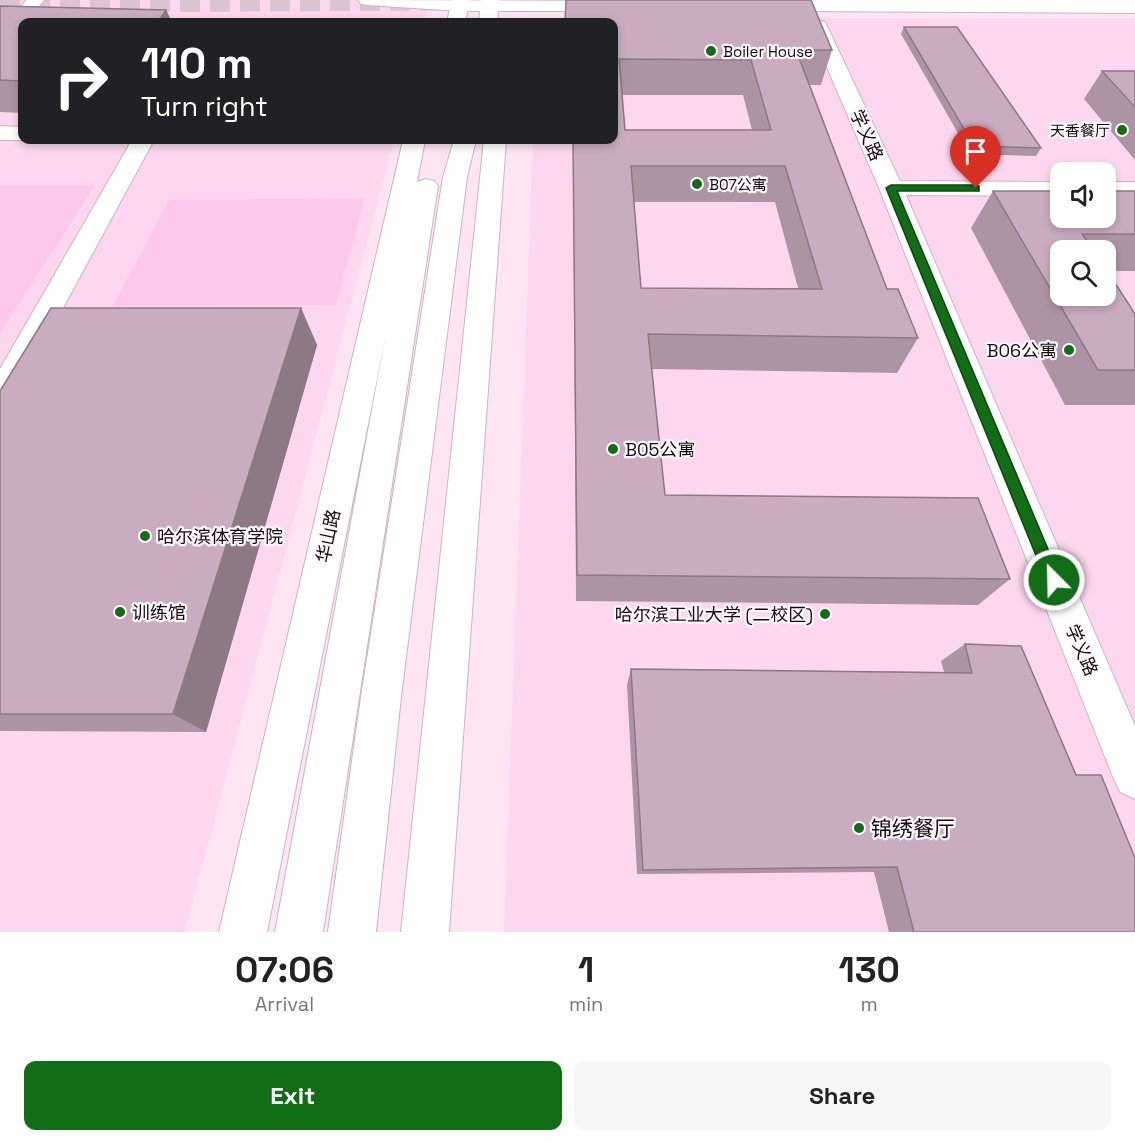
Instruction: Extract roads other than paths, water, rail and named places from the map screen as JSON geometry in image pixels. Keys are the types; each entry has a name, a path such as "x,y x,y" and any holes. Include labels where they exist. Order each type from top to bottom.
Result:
{"main road":[{"path":"21,18 35,0"},
{"path":"367,0 459,10 626,6"},
{"path":"681,3 1135,1"},
{"path":"681,3 1135,8"},
{"path":"0,46 18,22"},
{"name":"学义路","path":"818,26 891,188 1135,777"},
{"path":"0,133 18,134"},
{"path":"0,396 141,144"},
{"name":"华山路","path":"243,932 413,144"},
{"path":"299,932 433,144"},
{"path":"352,932 381,697 455,177 464,144"},
{"path":"425,932 495,144"},
{"path":"891,188 1050,189"},
{"path":"1116,189 1135,189"}],"tunnel":[{"path":"0,3 543,0"}],"place":[{"name":"Boiler House","path":"711,51"},
{"name":"天香餐厅","path":"1122,130"},
{"name":"B07公寓","path":"697,184"},
{"name":"B06公寓","path":"1069,350"},
{"name":"B05公寓","path":"613,449"},
{"name":"哈尔滨体育学院","path":"145,536"},
{"name":"训练馆","path":"120,612"},
{"name":"哈尔滨工业大学 (二校区)","path":"825,614"},
{"name":"锦绣餐厅","path":"859,828"}]}
